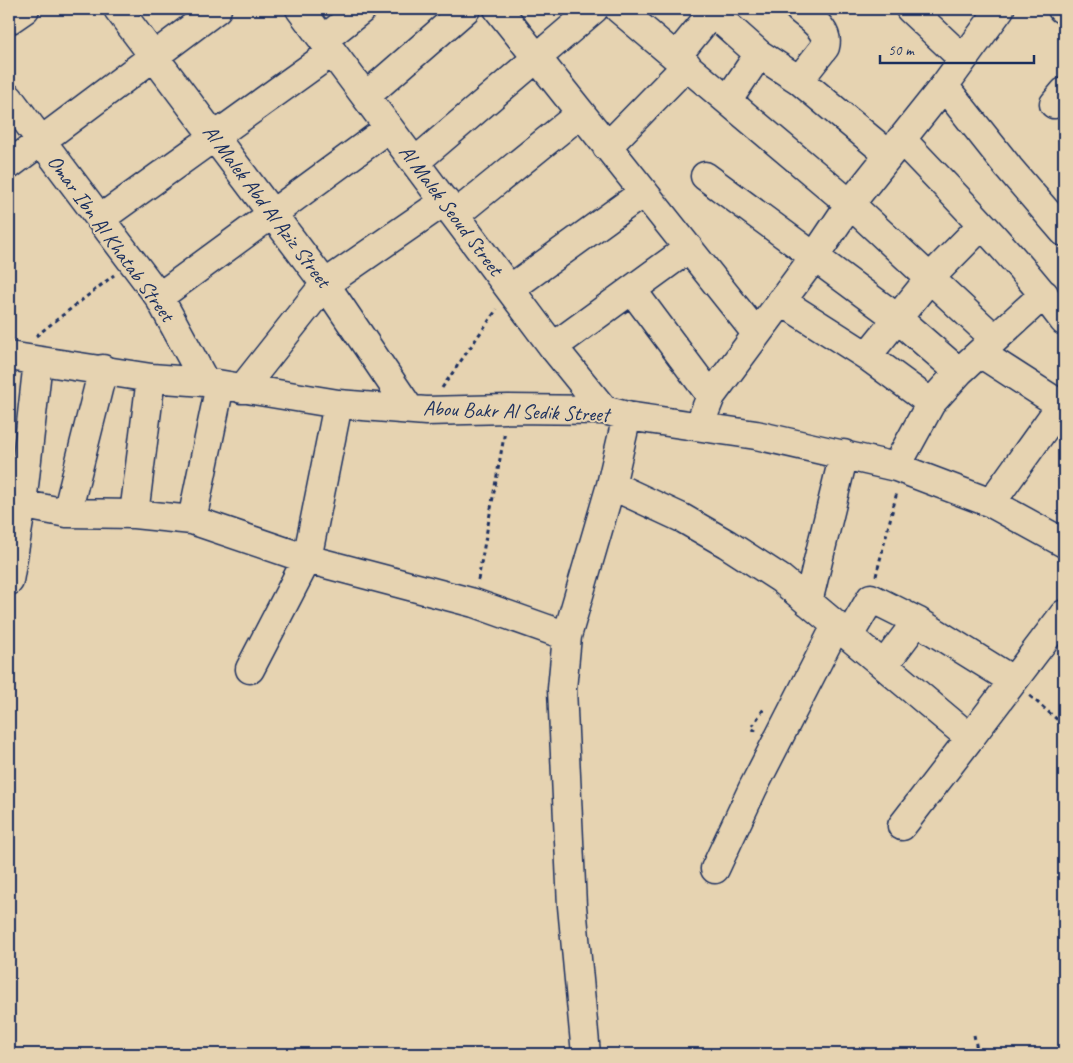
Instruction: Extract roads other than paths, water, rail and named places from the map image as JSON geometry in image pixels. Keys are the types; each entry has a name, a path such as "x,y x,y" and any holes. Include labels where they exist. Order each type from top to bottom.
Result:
{"street":[{"path":"9,20 25,9"},
{"name":"Al Malek Abd Al Aziz Street","path":"118,9 274,214 417,410"},
{"path":"9,165 217,9"},
{"name":"Al Malek Seoud Street","path":"300,9 553,347 615,413"},
{"path":"100,219 215,136 328,46 362,9"},
{"path":"366,96 466,9"},
{"path":"498,9 756,333"},
{"path":"415,162 594,9"},
{"path":"618,9 850,204 930,278 987,345 1063,404 991,504"},
{"path":"799,9 821,28 825,33 827,42 799,80"},
{"path":"910,9 963,59"},
{"path":"699,426 711,396 756,333 815,256 850,204 944,86 1000,9"},
{"path":"607,147 681,61 714,10 759,54 895,147 982,225 1044,294 1064,322"},
{"path":"728,100 759,54"},
{"path":"944,86 1009,168 1064,232"},
{"name":"Omar Ibn Al Khatab Street","path":"9,98 133,261 222,385"},
{"path":"192,520 222,385 326,284 450,208 581,113"},
{"path":"159,297 389,128"},
{"path":"705,176 896,318 959,372"},
{"path":"510,289 644,192"},
{"path":"867,356 930,278 982,225"},
{"path":"553,347 689,248"},
{"path":"632,290 711,396"},
{"path":"900,469 931,403 959,372 1044,294"},
{"path":"781,301 867,356 931,403"},
{"name":"Abou Bakr Al Sedik Street","path":"9,357 103,369 151,378 222,385 338,404 417,410 508,409 615,413 756,435 844,454 900,469 991,504 1064,543"},
{"path":"9,581 15,503 38,361"},
{"path":"67,514 103,369"},
{"path":"134,514 151,378"},
{"path":"250,669 307,559 338,404"},
{"path":"586,1054 572,906 562,689 567,636 611,485 615,413"},
{"path":"808,602 844,454"},
{"path":"611,485 682,518 781,579 970,738"},
{"path":"15,503 67,514 134,514 192,520 307,559 474,603 567,636"},
{"path":"715,869 753,788 843,630 871,598 917,620 1012,680"},
{"path":"902,826 1064,614"},
{"path":"884,665 917,620"}]}
